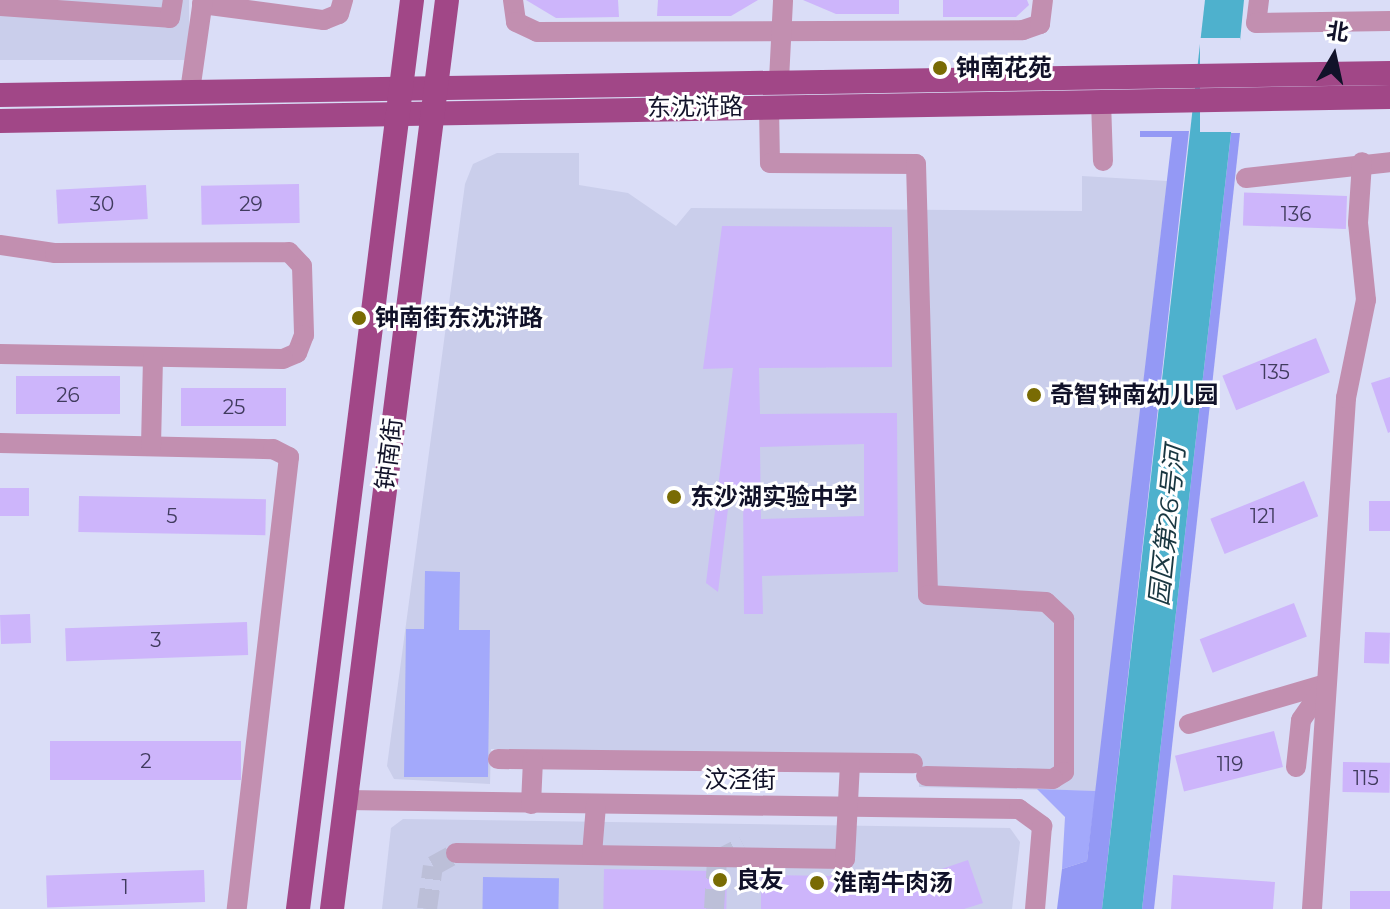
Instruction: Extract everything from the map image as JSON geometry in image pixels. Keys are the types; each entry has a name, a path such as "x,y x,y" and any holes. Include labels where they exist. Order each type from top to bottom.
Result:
{"main road":[{"name":"钟南街","path":"298,909 412,0"},
{"name":"钟南街","path":"332,909 447,0"},
{"name":"东沈浒路","path":"0,95 438,85 1390,73"},
{"name":"东沈浒路","path":"0,121 1390,97"}],"street":[{"path":"0,6 170,18 173,0"},
{"path":"197,91 203,2 324,20 339,14 343,0"},
{"path":"513,0 516,22 537,32 780,28 1033,29 1043,0"},
{"path":"779,80 783,0"},
{"path":"1259,0 1256,23 1390,21"},
{"path":"1101,101 1103,161"},
{"path":"498,759 850,763 1053,779 1064,772 1064,619 1046,602 928,595 916,164 770,163 769,106"},
{"path":"1246,178 1304,176 1362,162 1390,162"},
{"path":"1312,909 1346,398 1366,300 1358,231 1362,162"},
{"path":"0,245 55,253 282,251 300,260 304,335 297,353 283,359 0,354"},
{"path":"151,446 153,357"},
{"path":"0,443 273,449 289,457 292,467 237,909"},
{"path":"1189,724 1326,684"},
{"path":"1296,767 1301,720 1326,684"},
{"path":"531,804 533,760"},
{"path":"848,852 850,763"},
{"name":"汶泾街","path":"345,800 849,807 1033,813 1043,833 1035,909"},
{"path":"592,854 596,805"},
{"path":"744,846 848,852"},
{"path":"456,853 848,852"}],"shaded area":[{"path":"0,0 189,0 189,60 0,60"},
{"path":"1140,131 1189,131 1102,909 1057,909 1062,869 1087,861 1172,137 1140,137"},
{"path":"1231,133 1240,133 1154,909 1142,909"},
{"name":"东沙湖实验中学","path":"497,153 579,153 579,185 628,193 676,226 691,208 1082,211 1082,176 1167,181 1096,791 919,787 919,756 491,749 490,784 394,779 387,766 465,184 473,164"},
{"path":"425,571 460,572 459,630 490,630 488,777 404,777 406,629 424,629"},
{"path":"1037,789 1096,791 1087,861 1062,869 1065,817"},
{"path":"403,819 1010,828 1020,842 1012,909 382,909 391,828"},
{"path":"483,877 559,878 558,909 482,909"}],"water":[{"name":"园区第26号河","path":"1205,0 1244,0 1231,133 1142,909 1102,909"}],"pier":[{"path":"1200,38 1240,38 1240,132 1200,132"}],"building":[{"path":"526,0 618,0 619,17 556,18"},
{"path":"658,0 758,0 731,16 657,16"},
{"path":"803,0 899,0 899,14 836,14"},
{"path":"943,0 1027,0 1029,5 1016,17 943,17"},
{"path":"299,184 300,223 202,225 201,186"},
{"path":"146,185 148,219 58,224 56,190"},
{"path":"1244,192 1347,196 1346,229 1243,225"},
{"path":"722,226 892,227 892,367 759,368 760,414 897,413 898,572 762,576 763,614 744,614 743,493 730,492 718,592 706,583 733,368 703,369","holes":["864,444 864,516 761,519 760,447"]},
{"path":"1316,338 1330,372 1236,410 1222,376"},
{"path":"16,376 120,376 120,414 16,414"},
{"path":"1390,377 1390,432 1388,433 1371,383"},
{"path":"181,388 286,388 286,426 181,426"},
{"path":"1304,481 1318,516 1225,554 1210,519"},
{"path":"0,488 29,488 29,516 0,516"},
{"path":"79,496 266,499 265,535 78,532"},
{"path":"1369,501 1390,501 1390,531 1369,531"},
{"path":"1294,603 1307,637 1213,673 1200,639"},
{"path":"30,614 31,643 1,644 0,615"},
{"path":"247,622 248,655 66,661 65,628"},
{"path":"1365,632 1390,633 1389,664 1364,663"},
{"path":"1274,731 1283,767 1184,792 1175,756"},
{"path":"50,741 241,741 241,780 50,780"},
{"path":"1343,762 1390,763 1389,793 1342,792"},
{"path":"968,860 983,903 964,909 761,909 761,875 918,877"},
{"path":"604,869 727,871 726,909 603,909"},
{"path":"204,870 205,902 47,907 46,876"},
{"path":"1173,875 1275,882 1273,909 1171,909"},
{"path":"1350,891 1390,891 1390,909 1350,909"}],"tunnel":[{"path":"714,909 717,860 744,846"},
{"path":"427,909 433,866 456,853"}],"place":[{"name":"钟南花苑","path":"940,68"},
{"name":"钟南街东沈浒路","path":"359,318"},
{"name":"奇智钟南幼儿园","path":"1034,395"},
{"name":"东沙湖实验中学","path":"674,497"},
{"name":"良友","path":"720,880"},
{"name":"淮南牛肉汤","path":"817,883"}]}
